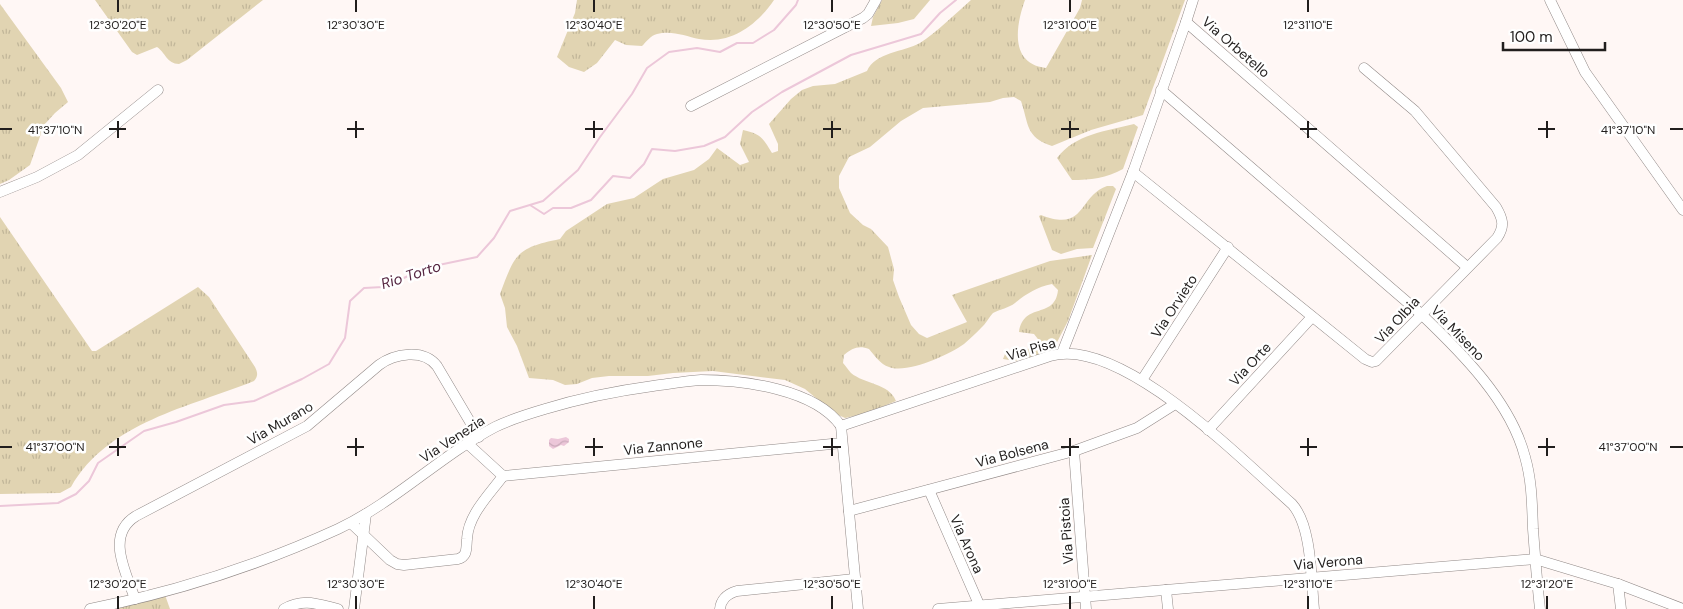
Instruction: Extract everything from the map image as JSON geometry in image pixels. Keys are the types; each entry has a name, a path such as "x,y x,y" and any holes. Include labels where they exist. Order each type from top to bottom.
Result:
{"street":[{"path":"691,106 863,18 868,14 876,0"},
{"path":"1186,22 1193,0"},
{"path":"1550,0 1585,72 1683,210"},
{"name":"Via Orbetello","path":"1062,354 1132,172 1186,22 1467,267"},
{"name":"Via Olbia","path":"1132,172 1228,247 1365,359 1372,362 1380,359 1421,314 1499,235 1503,226 1501,215 1492,202 1415,111 1364,68"},
{"path":"0,192 37,177 78,155 158,90"},
{"name":"Via Miseno","path":"1160,90 1421,314 1452,344 1504,409 1519,438 1529,478 1540,609"},
{"name":"Via Orvieto","path":"1142,380 1228,247"},
{"name":"Via Orte","path":"1208,430 1312,317"},
{"name":"Via Murano","path":"135,599 119,549 120,534 128,522 136,516 307,426 388,359 415,354 433,361 479,437"},
{"name":"Via Pisa","path":"841,426 1050,356 1078,354 1116,366 1142,380 1208,430 1298,510 1306,530 1314,609"},
{"name":"Via Venezia","path":"90,609 110,607 237,570 351,523 479,437 514,419 585,398 697,380 714,380 752,385 794,395 821,407 841,426"},
{"name":"Via Bolsena","path":"849,511 1074,451 1137,428 1175,404"},
{"path":"841,426 858,609"},
{"name":"Via Zannone","path":"503,476 842,443"},
{"path":"351,523 390,560 399,564 461,558 466,553 467,531 472,518 503,476 468,444"},
{"name":"Via Pistoia","path":"1074,451 1086,609"},
{"name":"Via Arona","path":"928,490 980,607"},
{"path":"354,609 366,514"},
{"name":"Via Verona","path":"938,609 980,607 1535,559 1618,584 1683,609"},
{"path":"720,609 723,599 737,591 854,579"},
{"path":"1618,584 1621,609"},
{"path":"1166,590 1168,609"},
{"path":"284,609 302,602 338,609"}],"green space":[{"path":"95,0 263,0 187,60 179,64 169,60 157,47 137,55 132,52"},
{"path":"577,0 774,0 751,25 732,36 722,39 699,39 678,34 662,33 653,36 642,46 626,45 615,40 597,63 584,72 569,67 557,57 575,13"},
{"path":"882,0 930,0 914,19 871,26 873,17"},
{"path":"971,0 1025,0 1019,21 1018,42 1026,59 1034,65 1046,68 1080,8 1082,0 1185,0 1143,115 1091,130 1052,146 1032,134 1021,101 1014,97 990,102 923,108 901,121 870,147 849,157 839,176 839,188 850,213 863,225 871,229 888,247 894,269 893,280 911,325 919,334 927,338 967,322 952,295 1050,261 1092,255 1068,321 1054,348 1046,354 1015,361 1003,359 1005,354 1036,347 1041,343 1034,334 1019,332 1022,323 1027,317 1051,305 1056,299 1058,290 1052,284 1037,289 1013,305 993,313 983,326 964,344 917,366 906,368 889,367 883,364 869,349 859,347 850,351 844,355 843,363 850,372 856,377 882,387 893,395 896,401 867,413 845,418 834,413 805,389 785,380 713,371 648,376 609,376 565,385 553,380 529,378 517,346 507,327 505,308 500,294 514,261 519,255 534,246 560,239 566,231 607,204 634,198 663,179 694,170 709,159 717,148 740,165 749,162 740,144 743,130 761,137 772,153 778,151 778,144 769,124 791,99 802,90 813,86 835,84 867,71 876,60 883,56 920,43"},
{"path":"0,4 61,88 68,102 44,125 30,165 0,184"},
{"path":"1134,124 1138,127 1123,169 1111,175 1085,180 1072,180 1057,158 1064,150 1082,139"},
{"path":"1107,186 1113,186 1116,189 1093,248 1077,249 1061,254 1052,250 1039,216 1066,219 1074,216 1091,197"},
{"path":"0,217 92,351 96,351 198,287 209,297 255,367 257,374 254,381 152,419 128,432 106,447 87,465 71,487 60,493 0,494"},
{"path":"165,595 170,609 116,609"}],"water":[{"path":"566,437 569,439 569,442 564,446 561,445 553,449 549,446 551,438"}],"waterway":[{"name":"Rio Torto","path":"0,506 58,503 76,494 89,481 98,463 144,431 224,405 254,401 302,379 329,364 345,338 350,301 364,288 383,287 429,267 477,257 494,238 510,211 543,201 578,170 632,94 647,68 669,52 697,48 720,52 737,43 753,43 774,30 796,5 798,0"},
{"path":"530,205 544,214 553,208 571,208 591,200 613,176 630,178 644,164 652,149 675,151 704,146 725,137 752,112 782,92 851,55 921,34 940,13 956,0"}]}
